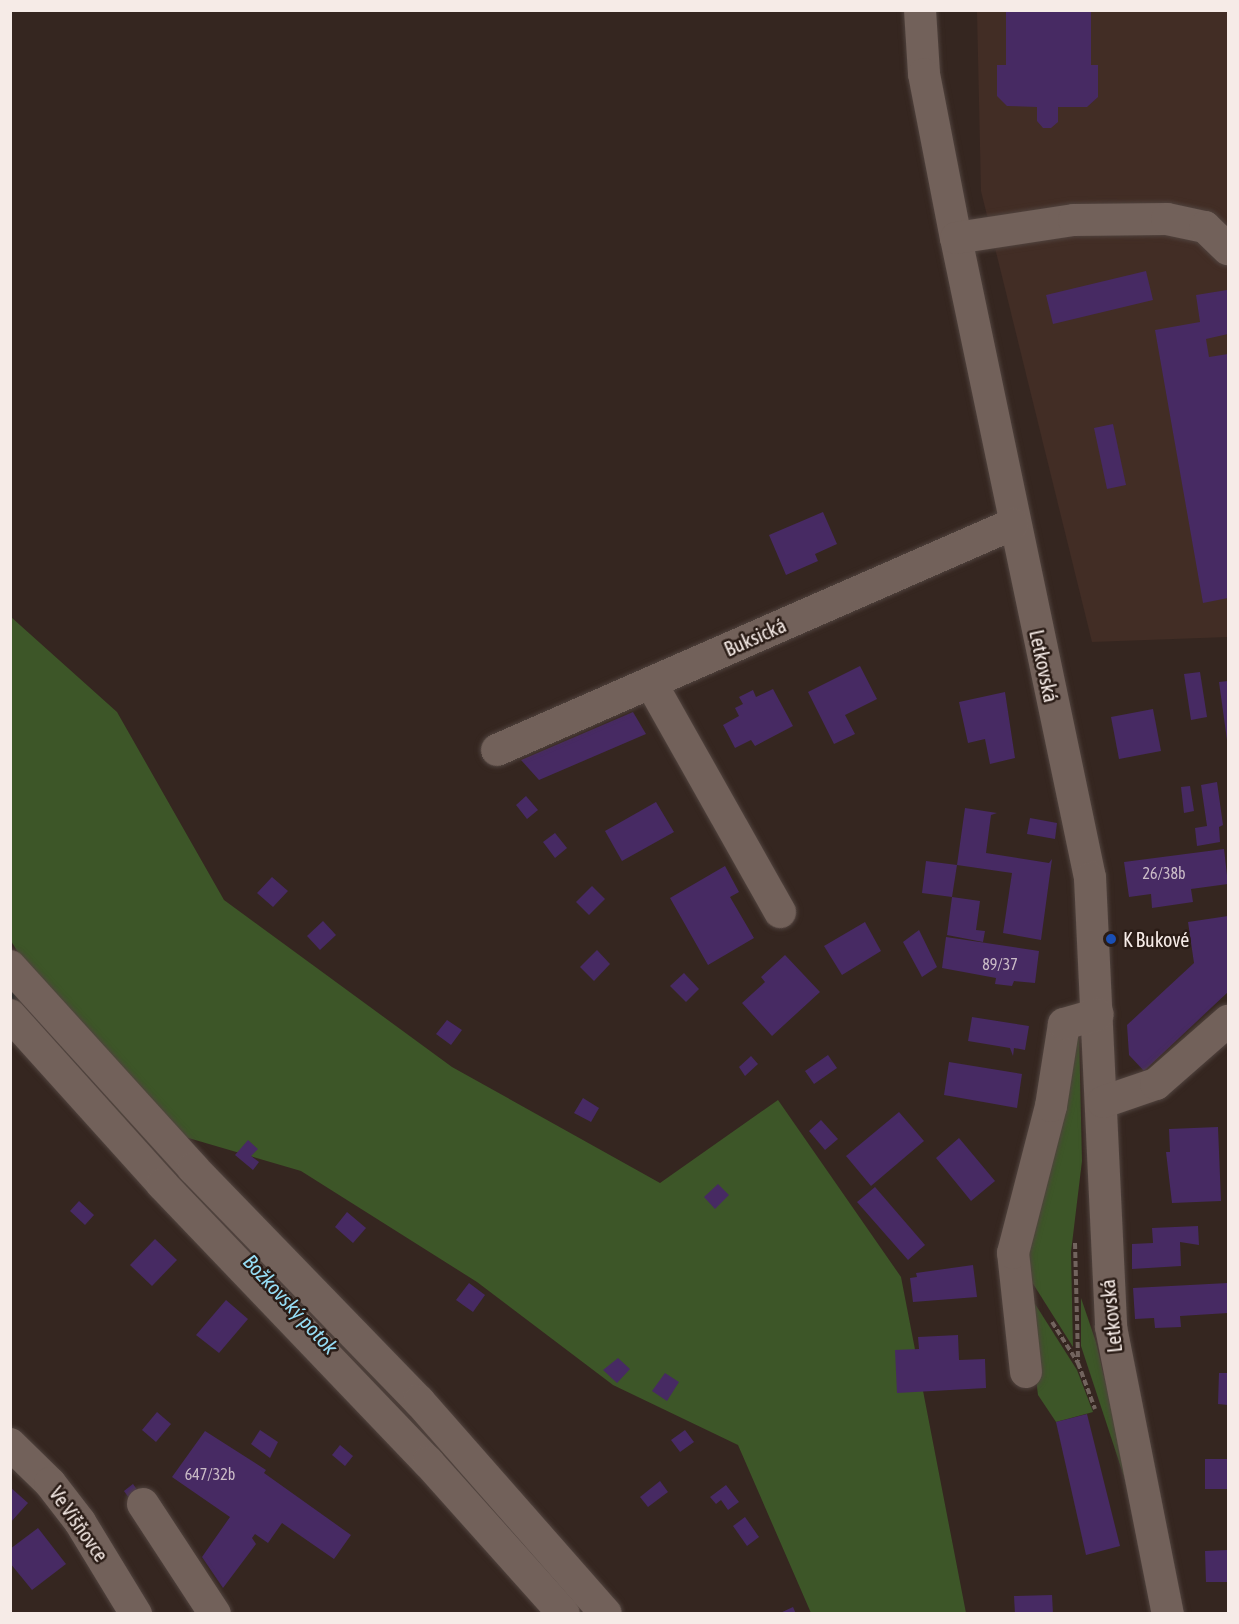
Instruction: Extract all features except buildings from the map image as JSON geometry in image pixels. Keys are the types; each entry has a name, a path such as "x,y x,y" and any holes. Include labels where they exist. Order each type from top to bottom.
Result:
{"street":[{"name":"Letkovská","path":"920,10 924,74 956,238 1013,524 1090,878 1103,1102 1111,1327 1168,1614"},
{"path":"956,238 1074,220 1167,219 1205,227 1228,249"},
{"name":"Buksická","path":"497,750 1013,524"},
{"path":"651,682 780,912"},
{"path":"10,966 193,1167 419,1401 606,1614"},
{"path":"1026,1372 1012,1253 1051,1106 1064,1024 1098,1014"},
{"path":"10,1015 162,1184 428,1462 564,1614"},
{"path":"1103,1102 1155,1084 1228,1021"},
{"name":"Ve Višňovce","path":"10,1444 51,1483 80,1522 136,1614"},
{"path":"143,1504 215,1614"}],"path":[{"path":"1049,1318 1078,1363 1096,1412"}],"shaded area":[{"path":"977,11 1228,11 1228,637 1092,642 981,191"}],"green space":[{"path":"11,617 117,712 224,900 452,1067 660,1183 778,1100 901,1277 966,1613 811,1613 738,1445 613,1385 477,1282 301,1171 120,1118 11,941"},
{"path":"1079,1033 1082,1161 1071,1252 1073,1347 1030,1279 1023,1257"},
{"path":"1026,1296 1030,1296 1077,1370 1093,1412 1056,1422 1038,1395"},
{"path":"1081,1298 1096,1342 1135,1510 1081,1346"}],"waterway":[{"name":"Božkovský potok","path":"10,991 40,1025"}],"place":[{"name":"K Bukové","path":"1111,939"}]}
